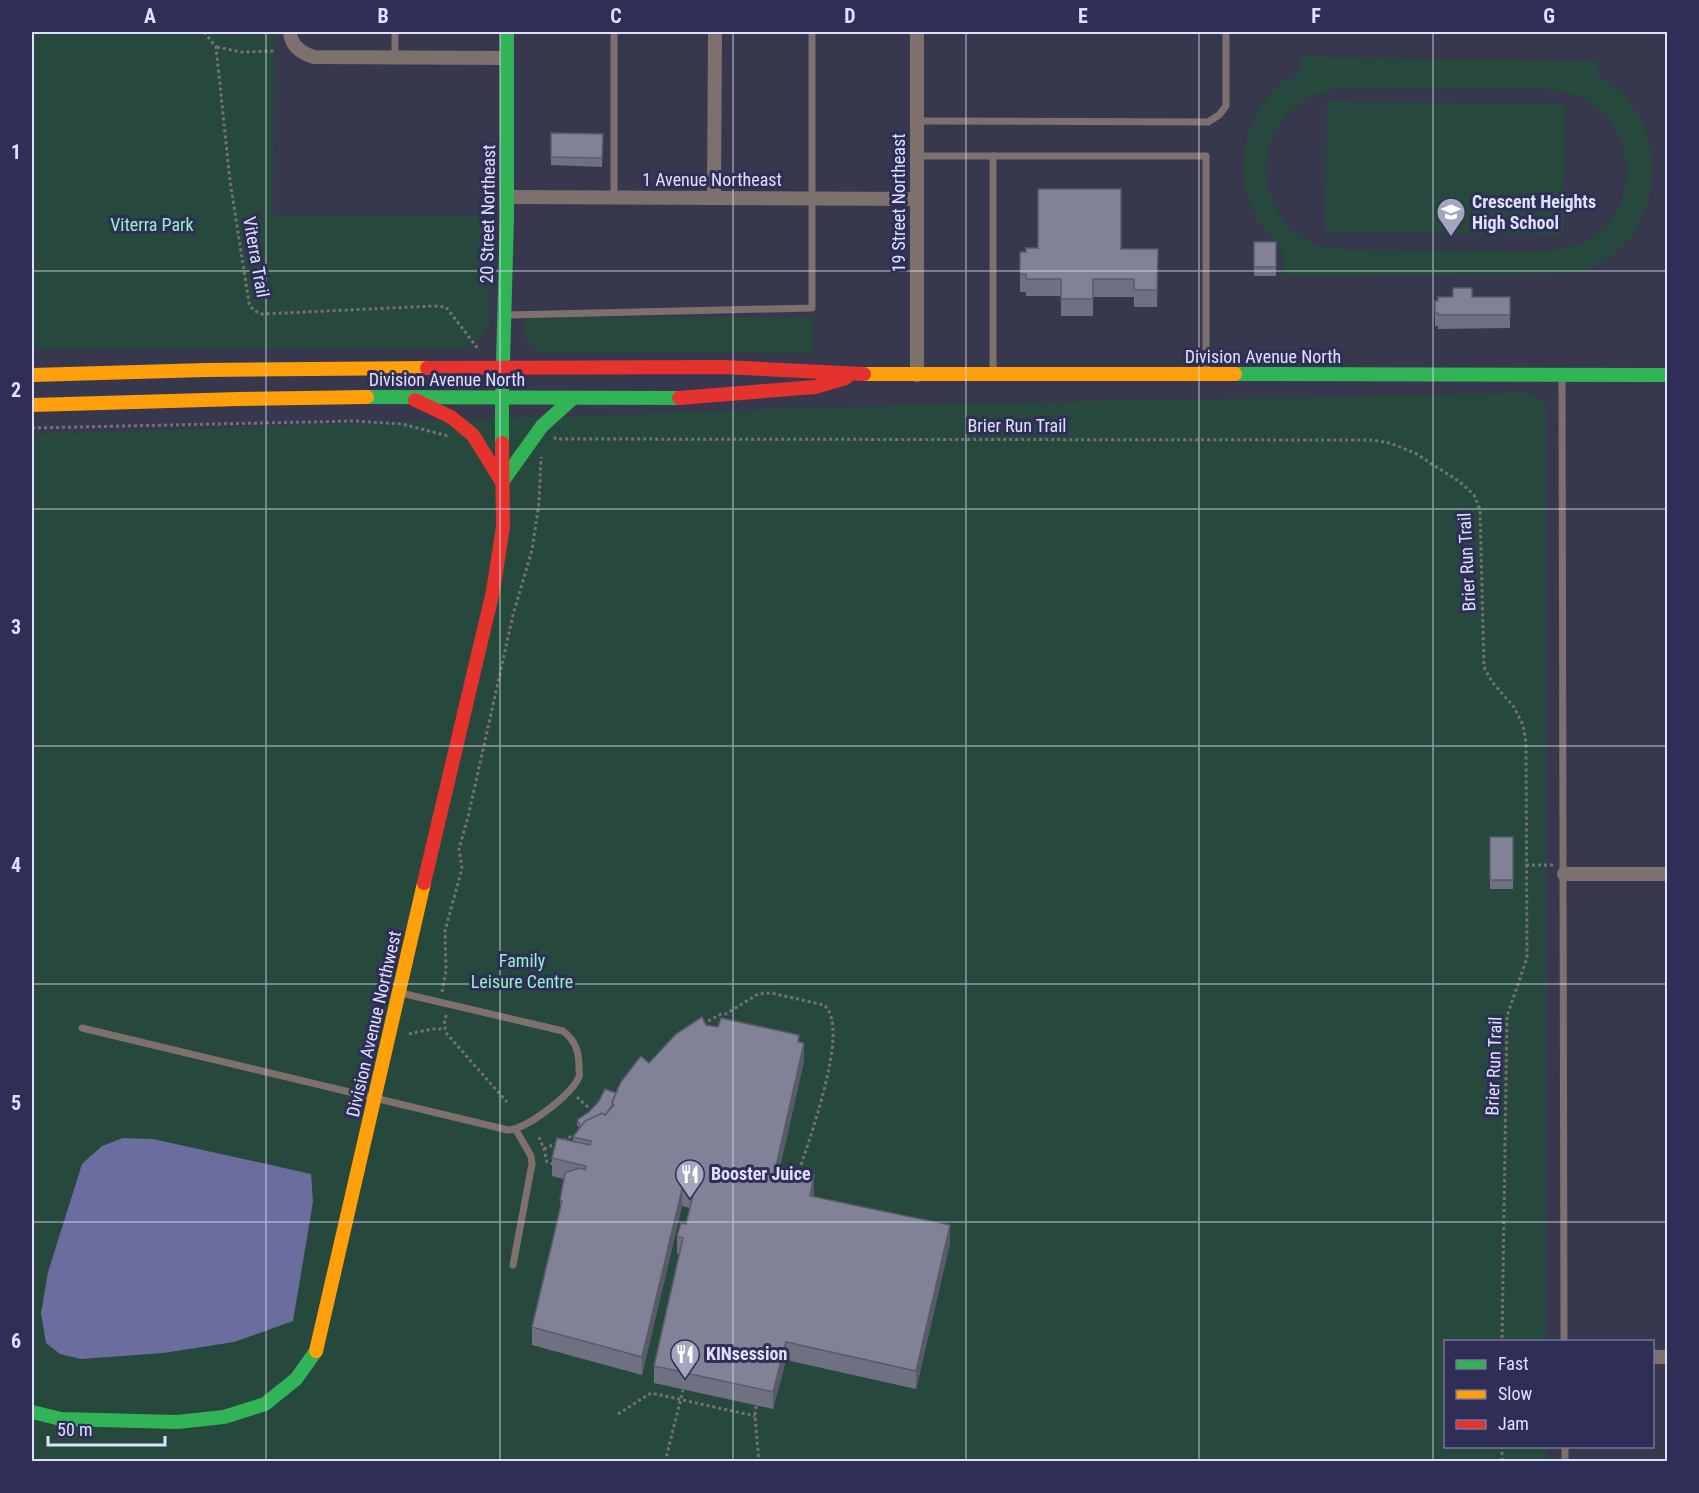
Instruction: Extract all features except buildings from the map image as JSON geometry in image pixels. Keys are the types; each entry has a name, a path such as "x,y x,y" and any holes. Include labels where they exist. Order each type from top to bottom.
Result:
{"main road":[{"name":"20 Street Northeast","path":"502,397 507,197 507,32"},
{"name":"Division Avenue North","path":"32,375 104,372 503,368 744,368 917,375 1668,375"},
{"name":"Division Avenue North","path":"32,405 410,397 689,398 815,387 860,374"},
{"path":"410,397 451,417 473,435 502,482 542,426 572,399"},
{"name":"Division Avenue Northwest","path":"32,1412 61,1419 177,1422 224,1417 265,1404 296,1379 318,1349 493,591 503,527 502,397"}],"street":[{"path":"290,32 299,50 314,57 507,58"},
{"path":"714,32 714,198"},
{"name":"19 Street Northeast","path":"917,32 917,375"},
{"name":"1 Avenue Northeast","path":"507,197 917,200"},
{"path":"1563,870 1668,874"}],"lane":[{"path":"395,32 395,58"},
{"path":"614,32 614,197"},
{"path":"504,315 812,308 812,32"},
{"path":"917,121 1208,122 1219,115 1226,106 1226,32"},
{"path":"917,156 1206,156 1206,375"},
{"path":"993,156 993,375"},
{"path":"1562,374 1564,1340"},
{"path":"82,1028 508,1130 516,1130 548,1111 579,1076 579,1057 576,1046 570,1036 563,1031 399,993"},
{"path":"513,1265 532,1164 531,1156 516,1130"}],"path":[{"path":"204,32 216,47 241,52 274,51"},
{"name":"Viterra Trail","path":"216,47 230,181 249,303 253,310 262,314 342,309 446,307 479,350"},
{"path":"32,428 355,421 402,424 445,436 454,436"},
{"name":"Brier Run Trail","path":"553,436 556,439 1372,440 1390,443 1415,453 1460,482 1474,495 1480,510 1484,668 1492,682 1514,707 1523,725 1526,743 1527,958 1507,1016 1502,1340"},
{"path":"442,992 446,971 445,931 462,868 459,849 513,615 532,550 539,503 542,450"},
{"path":"1526,865 1563,870"},
{"path":"702,1024 764,993 824,1005 828,1008 833,1036 830,1070 798,1177"},
{"path":"446,1015 447,1034 507,1102"},
{"path":"409,1034 445,1029"},
{"path":"569,1090 594,1113"},
{"path":"544,1149 583,1130"},
{"path":"539,1137 547,1162 555,1164"},
{"path":"665,1461 683,1390"},
{"path":"618,1414 651,1393 755,1416"},
{"path":"756,1406 759,1461"}],"green space":[{"name":"Viterra Park","path":"32,32 274,32 273,216 489,215 489,327 479,340 464,348 32,349"},
{"path":"1300,57 1598,61 1598,76 1617,89 1632,105 1643,124 1650,145 1652,168 1650,190 1644,212 1634,232 1623,245 1602,261 1580,273 1284,277 1283,252 1258,222 1244,187 1244,149 1256,113 1280,84 1300,72","holes":["1344,88 1546,89 1564,92 1594,105 1608,118 1618,134 1624,152 1627,170 1625,189 1619,207 1608,223 1594,236 1577,245 1546,251 1345,250 1323,247 1298,235 1283,220 1273,203 1267,183 1266,163 1270,143 1279,124 1293,108 1311,97"]},
{"path":"1327,101 1565,104 1563,235 1325,232"},
{"path":"524,317 813,317 813,353 547,353 534,348 527,341"},
{"name":"Family Leisure Centre","path":"1527,393 1546,403 1546,1340 1444,1340 1444,1448 1546,1448 1546,1461 32,1461 32,434 899,405"}],"water":[{"path":"123,1138 153,1139 311,1174 313,1202 293,1321 234,1342 163,1353 81,1359 60,1354 46,1343 41,1313 48,1272 82,1164 102,1146"}],"traffic: fast":[{"path":"502,443 507,218 507,32"},
{"path":"1235,374 1668,375"},
{"path":"367,397 679,398"},
{"path":"502,482 542,426 572,399"},
{"path":"32,1412 61,1419 177,1422 224,1417 265,1404 296,1379 316,1351"}],"traffic: slow":[{"path":"32,375 206,370 427,368"},
{"path":"864,374 1235,374"},
{"path":"32,405 367,397"},
{"path":"316,1351 424,883"}],"traffic: jam":[{"path":"427,368 724,367 864,374"},
{"path":"679,398 815,387 846,378"},
{"path":"415,400 451,417 473,435 502,482"},
{"path":"424,883 493,591 503,527 502,443"}],"place":[{"name":"Crescent Heights High School","path":"1451,238"},
{"name":"Booster Juice","path":"690,1200"},
{"name":"KINsession","path":"685,1380"}]}
